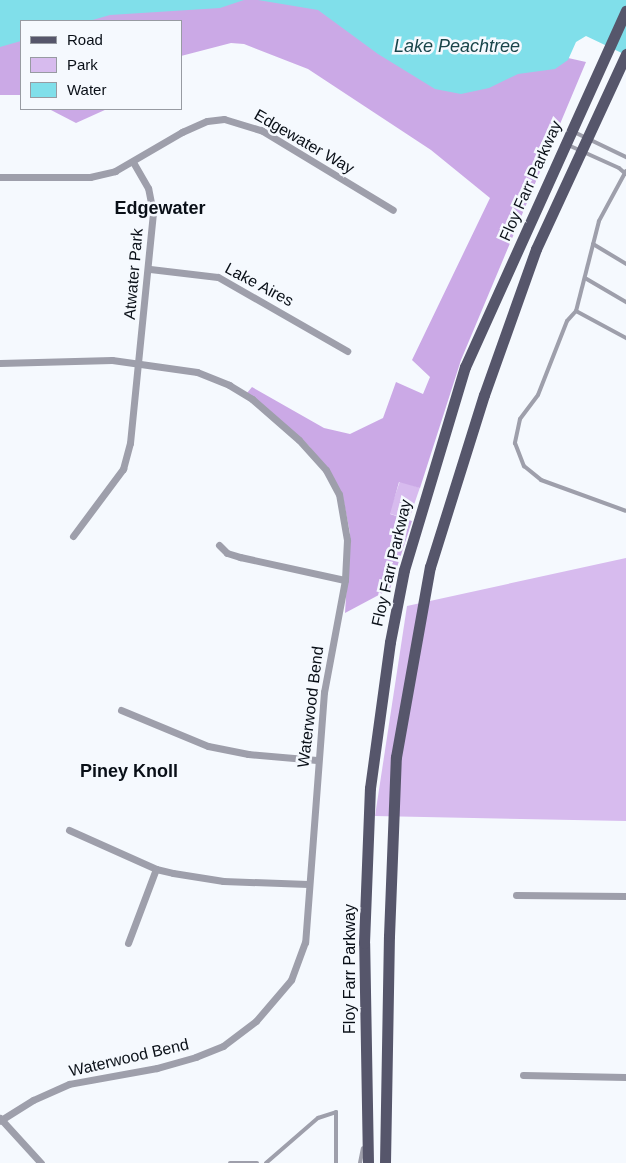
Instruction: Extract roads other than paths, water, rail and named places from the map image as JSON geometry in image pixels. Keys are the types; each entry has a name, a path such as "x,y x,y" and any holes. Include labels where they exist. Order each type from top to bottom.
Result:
{"main road":[{"name":"Floy Farr Parkway","path":"368,1163 364,944 370,788 392,633 420,511 465,367 626,11"},
{"name":"Floy Farr Parkway","path":"385,1163 388,936 396,757 430,567 484,395 536,249 626,54"}],"street":[{"name":"Edgewater Way","path":"0,177 90,177 133,162 182,132 207,121 240,122 261,130 393,210"},
{"name":"Atwater Park","path":"73,536 112,485 127,459 150,269 153,213 148,188 133,162"},
{"name":"Lake Aires","path":"150,269 218,277 347,351"},
{"name":"Waterwood Bend","path":"0,363 112,360 197,372 229,385 252,400 308,449 339,494 347,540 345,580 324,692 317,760 305,942 297,968 275,1002 235,1039 196,1058 165,1066 69,1084 0,1120"},
{"path":"220,545 227,553 240,557 345,580"},
{"path":"121,710 208,746 248,754 317,760"},
{"path":"69,830 156,869 222,881 308,884"},
{"path":"128,943 156,869"},
{"path":"516,894 626,896"},
{"path":"523,1075 626,1077"},
{"path":"0,1120 41,1163"}],"lane":[{"path":"571,130 626,157"},
{"path":"565,144 626,173 599,221 576,311 568,321 538,395 520,419 515,443 524,466 541,480 626,511"},
{"path":"594,244 626,264"},
{"path":"585,278 626,302"},
{"path":"576,311 626,338"},
{"path":"266,1163 318,1118 336,1112 336,1163"},
{"path":"360,1163 368,1126"},
{"path":"230,1163 257,1163"}],"water":[{"path":"0,0 244,0 220,8 110,15 92,20 20,20 20,41 0,47"},
{"name":"Lake Peachtree","path":"258,0 626,0 626,55 586,36 576,42 568,60 555,69 518,74 489,88 461,94 435,89 378,54 318,10"}],"district":[{"name":"Edgewater","path":"160,208"},
{"name":"Piney Knoll","path":"129,771"}]}
